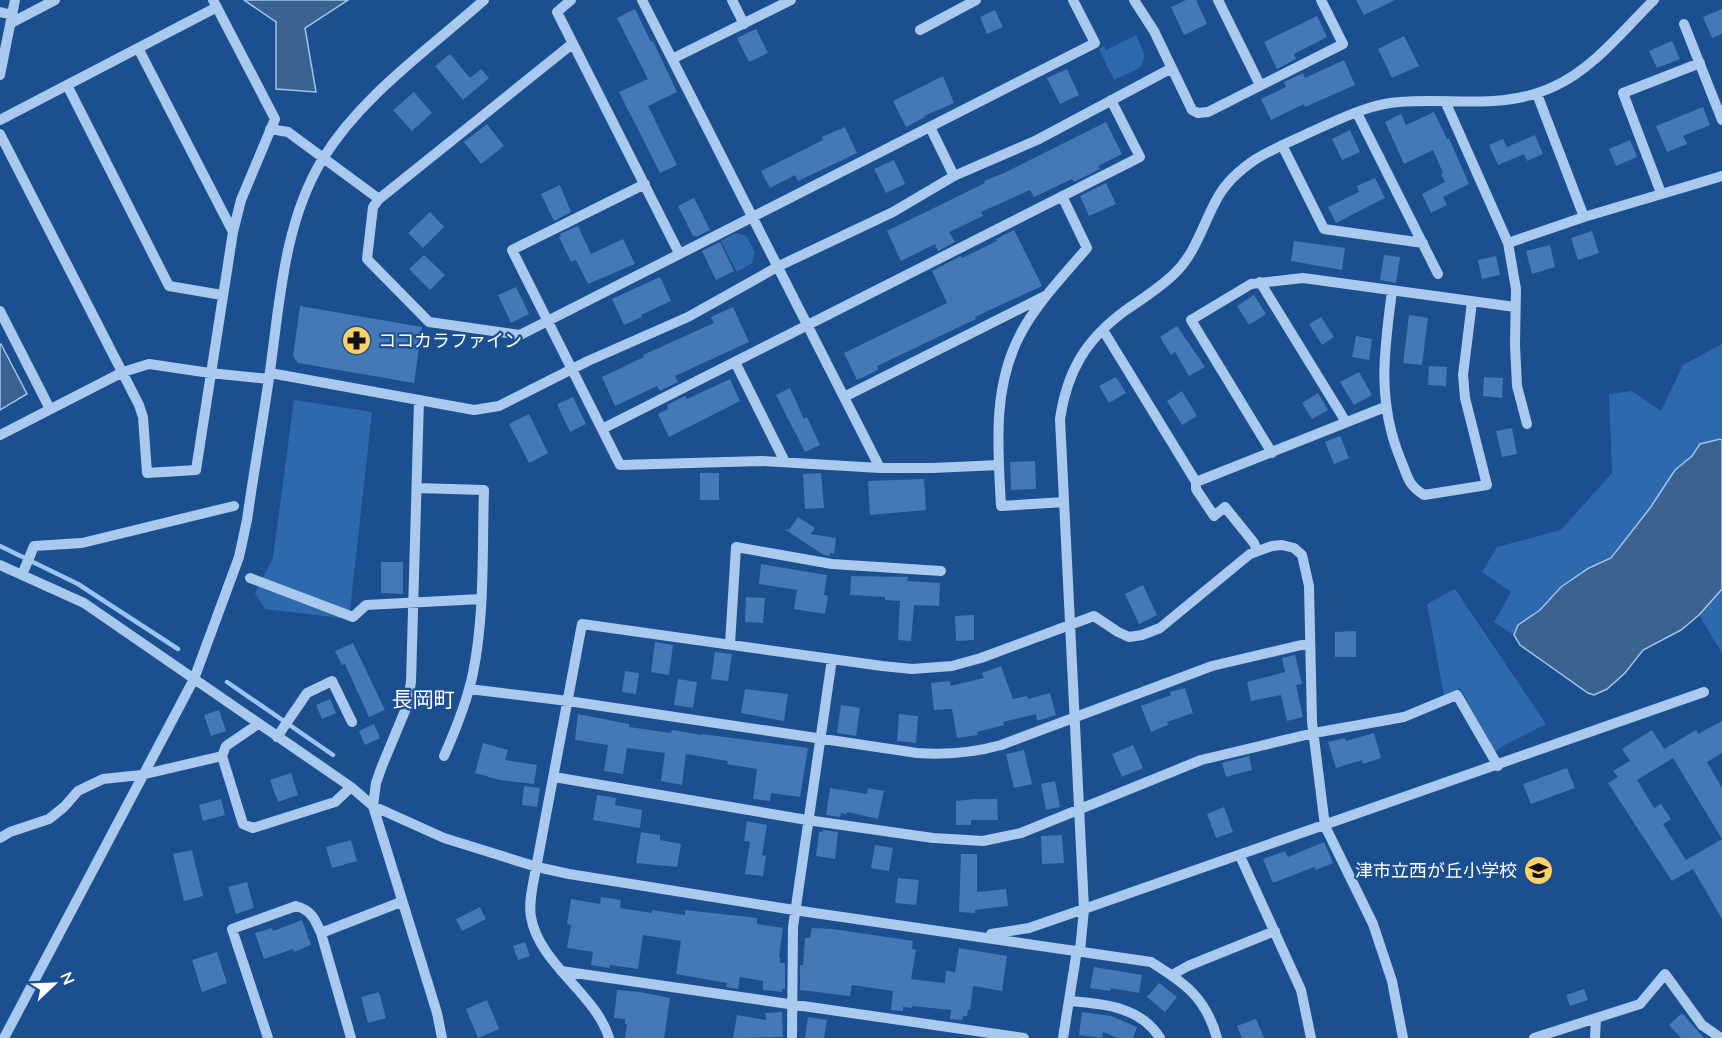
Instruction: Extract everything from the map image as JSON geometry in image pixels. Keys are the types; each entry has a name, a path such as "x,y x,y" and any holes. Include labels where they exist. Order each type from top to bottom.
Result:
{"street":[{"path":"0,75 15,0"},
{"path":"12,19 55,0"},
{"path":"4,1038 141,775 194,679 239,557 285,264 307,189 323,159 372,97 484,0"},
{"path":"571,0 557,12 680,253"},
{"path":"642,0 880,468"},
{"path":"732,0 744,24"},
{"path":"672,59 791,0"},
{"path":"920,30 976,0"},
{"path":"572,44 379,198 373,207 367,259 429,322 520,334 547,321 1095,43 1073,0"},
{"path":"1134,0 1154,31 1192,110 1198,113 1208,112 1343,44 1320,0"},
{"path":"1218,0 1260,84"},
{"path":"1063,1038 1084,909 1060,427 1062,403 1077,361 1089,343 1102,330 1127,309 1152,294 1176,273 1192,253 1218,195 1229,181 1254,161 1282,145 1378,105 1397,102 1494,102 1537,94 1577,75 1653,0"},
{"path":"0,120 138,48 215,4 275,119 241,200 233,232 196,470 147,472 143,417 139,405 0,135"},
{"path":"0,12 12,19"},
{"path":"1684,24 1722,120"},
{"path":"138,48 233,232"},
{"path":"1661,194 1623,93 1700,63"},
{"path":"0,435 123,372 149,364 210,373 269,376 474,410 487,410 511,401 571,370 688,317 778,266 893,212 954,176 1037,140 1172,68"},
{"path":"67,85 169,286 222,295"},
{"path":"1537,94 1584,217"},
{"path":"602,429 1140,157 1111,100"},
{"path":"1444,101 1508,243 1516,289 1517,386 1527,424"},
{"path":"1358,113 1438,274"},
{"path":"930,127 954,176"},
{"path":"270,129 288,132 379,198"},
{"path":"1282,145 1324,229 1423,243"},
{"path":"1508,243 1584,217 1722,176"},
{"path":"645,184 512,250 620,465 762,461 880,468 999,465"},
{"path":"1062,196 1087,248 1020,334 1005,372 998,422 1000,506 1064,502"},
{"path":"1272,453 1191,320 1251,284 1303,278 1515,307"},
{"path":"1260,282 1346,422"},
{"path":"1392,291 1384,347 1385,407 1392,439 1412,487 1424,495 1487,485 1465,398 1463,375 1472,302"},
{"path":"844,397 1049,294"},
{"path":"0,312 50,409"},
{"path":"1102,330 1196,482 1196,489 1214,516 1225,507 1254,543 1257,551"},
{"path":"735,362 785,462"},
{"path":"419,400 413,659 407,706 376,783 373,806 442,1038"},
{"path":"1196,482 1385,407"},
{"path":"417,488 484,490 481,599 474,672 462,713 444,756"},
{"path":"23,572 34,546 82,543 234,506"},
{"path":"609,1038 599,1015 561,971 542,943 531,917 531,901 582,624 912,669 952,666 981,658 1094,616 1129,637 1151,632 1160,628 1250,555 1272,546 1282,545 1294,548 1302,555 1309,586 1314,732 1325,826 1373,924 1392,981 1403,1038"},
{"path":"730,644 736,547 832,564 941,571"},
{"path":"0,565 23,572 84,603 258,724 279,734 373,806 444,838 537,867 569,874 794,910 1151,962 1189,987 1203,1003 1212,1020 1217,1038"},
{"path":"250,579 353,618 366,605 481,599"},
{"path":"469,689 568,701 819,740 917,753 951,754 988,749 1212,666 1310,643"},
{"path":"792,1038 794,910 832,659"},
{"path":"279,734 307,693 332,681 352,722"},
{"path":"977,936 1029,928 1498,766 1704,692"},
{"path":"554,777 807,820 933,838 983,841 1021,833 1079,812 1201,760 1314,732 1404,717 1456,695 1498,766"},
{"path":"258,724 226,746 222,756 243,824 253,828 335,802 351,787"},
{"path":"0,838 49,819 78,791 103,779 141,775 222,756"},
{"path":"1240,856 1301,990 1311,1038"},
{"path":"321,933 401,902"},
{"path":"268,1038 232,929 296,906 315,917 351,1038"},
{"path":"1172,975 1188,966 1275,931"},
{"path":"561,971 1024,1038"},
{"path":"1534,1038 1640,1004 1665,974 1702,1025 1721,1038"},
{"path":"1069,1001 1106,1004 1134,1013 1149,1024 1160,1038"},
{"path":"1595,1038 1596,1018"}],"shaded area":[{"path":"244,0 348,0 305,28 316,92 276,89 276,22"},
{"path":"1136,35 1145,56 1140,68 1114,80 1099,49 1104,46 1106,50"},
{"path":"736,233 746,236 755,252 752,263 737,272 721,241"},
{"path":"1722,344 1722,440 1700,444 1692,456 1675,470 1650,508 1611,559 1589,568 1561,587 1540,610 1518,625 1514,635 1494,622 1511,592 1482,572 1497,547 1561,530 1612,473 1609,394 1632,391 1661,411 1683,365"},
{"path":"0,345 27,394 0,410"},
{"path":"294,400 372,412 349,619 265,609 255,593 273,558"},
{"path":"1722,440 1722,589 1699,615 1681,630 1643,650 1625,673 1607,689 1594,695 1520,645 1514,635 1518,625 1540,610 1561,587 1589,568 1611,558 1650,508 1675,470 1692,456 1700,444"},
{"path":"1455,589 1546,724 1495,752 1460,688 1444,695 1427,604"},
{"path":"1722,589 1722,653 1699,615"}],"building":[{"path":"1186,0 1196,0 1207,24 1184,35 1171,7"},
{"path":"1356,0 1395,0 1364,15"},
{"path":"635,9 677,92 648,106 677,165 660,173 619,92 648,79 617,18"},
{"path":"1722,9 1722,34 1712,38 1703,17"},
{"path":"995,10 1003,27 987,34 980,17"},
{"path":"1317,16 1327,37 1294,54 1296,59 1277,69 1264,42"},
{"path":"756,29 768,53 749,62 737,38"},
{"path":"1404,36 1419,66 1392,78 1378,49"},
{"path":"1672,41 1680,59 1657,68 1649,51"},
{"path":"450,54 470,78 481,69 489,78 463,100 435,66"},
{"path":"1344,60 1355,85 1305,107 1304,104 1271,120 1261,99 1286,87 1284,82 1303,73 1305,78"},
{"path":"1067,69 1079,95 1060,104 1047,78"},
{"path":"943,76 954,103 906,127 893,101"},
{"path":"414,92 432,113 412,131 393,110"},
{"path":"1703,107 1710,125 1683,136 1687,144 1667,152 1656,126"},
{"path":"1434,112 1447,139 1449,138 1469,184 1443,197 1447,205 1431,213 1422,194 1445,182 1433,150 1404,164 1385,122 1401,114 1406,125"},
{"path":"1106,122 1122,154 1098,166 1100,169 1074,182 1072,179 1034,197 1030,190 981,212 983,216 949,232 955,242 938,251 935,244 901,261 887,231"},
{"path":"487,124 504,146 481,164 464,142"},
{"path":"845,127 857,153 798,181 795,175 770,188 761,171 823,140 822,137"},
{"path":"1350,130 1360,152 1342,160 1332,139"},
{"path":"1535,135 1543,154 1527,161 1524,154 1498,165 1489,145 1503,139 1507,147"},
{"path":"1630,140 1637,157 1616,166 1609,149"},
{"path":"894,160 905,184 886,193 874,169"},
{"path":"1375,178 1385,198 1336,223 1328,207 1359,192 1357,186"},
{"path":"1106,183 1116,204 1089,216 1080,196"},
{"path":"560,185 571,212 554,221 541,194"},
{"path":"694,198 710,230 696,237 693,236 678,206"},
{"path":"430,212 444,227 423,248 408,233"},
{"path":"578,226 591,254 623,239 635,264 588,284 576,260 571,262 559,237 560,234"},
{"path":"1014,230 1042,286 877,366 878,370 857,380 844,353 947,303 932,271 997,241 996,239"},
{"path":"1592,231 1599,253 1578,260 1571,238"},
{"path":"1294,241 1345,248 1342,270 1291,261"},
{"path":"720,242 734,271 716,280 702,251"},
{"path":"1550,245 1555,267 1532,274 1526,251"},
{"path":"424,255 445,275 430,290 409,269"},
{"path":"1384,255 1400,257 1396,283 1380,280"},
{"path":"1496,256 1500,275 1482,279 1478,260"},
{"path":"660,277 671,301 624,325 612,299"},
{"path":"516,287 529,314 511,323 498,295"},
{"path":"1254,295 1266,314 1249,325 1237,306"},
{"name":"ココカラファイン","path":"300,306 422,327 414,383 298,363 293,356"},
{"path":"733,307 749,342 675,376 678,382 660,391 657,386 615,406 602,377 644,357 643,355 714,323 711,317"},
{"path":"1409,315 1428,318 1422,365 1403,363"},
{"path":"1321,317 1334,337 1322,345 1309,324"},
{"path":"1177,326 1205,367 1189,376 1175,352 1171,355 1160,337"},
{"path":"1356,336 1372,339 1369,360 1352,357"},
{"path":"1429,366 1447,367 1446,386 1428,385"},
{"path":"1359,372 1372,395 1354,405 1340,382"},
{"path":"1116,377 1126,393 1109,403 1099,386"},
{"path":"1484,377 1503,378 1502,398 1483,396"},
{"path":"730,379 740,401 669,437 658,414 668,409 667,405 685,396 687,399"},
{"path":"790,388 804,419 807,417 820,445 805,452 776,395"},
{"path":"1182,391 1197,416 1182,425 1167,401"},
{"path":"1318,393 1328,410 1312,419 1302,403"},
{"path":"573,397 586,424 570,432 557,404"},
{"path":"529,414 548,453 529,463 509,424"},
{"path":"1512,428 1517,454 1502,457 1496,431"},
{"path":"1340,436 1349,458 1334,464 1325,442"},
{"path":"1035,461 1036,489 1011,490 1010,462"},
{"path":"700,473 719,473 719,500 700,500"},
{"path":"821,473 824,508 805,509 803,474"},
{"path":"924,479 926,510 870,515 868,481"},
{"path":"798,517 815,528 811,534 836,538 834,554 824,555 784,529 789,530"},
{"path":"381,562 403,562 403,594 381,593"},
{"path":"761,564 827,575 824,595 828,596 825,614 794,609 797,590 759,584"},
{"path":"851,576 908,577 907,581 940,583 939,606 914,605 911,641 898,640 900,601 885,600 885,597 850,595"},
{"path":"1143,585 1157,615 1139,624 1125,594"},
{"path":"746,597 765,598 763,623 745,622"},
{"path":"974,615 974,640 956,641 955,616"},
{"path":"1356,631 1356,657 1335,657 1335,632"},
{"path":"655,642 673,645 669,675 651,672"},
{"path":"353,643 385,710 369,717 345,664 342,665 335,651"},
{"path":"715,652 732,654 728,681 711,679"},
{"path":"1295,655 1302,684 1296,685 1303,717 1287,721 1281,695 1251,701 1247,682 1285,672 1282,658"},
{"path":"1001,666 1013,699 1027,696 1028,699 1050,693 1056,715 1037,721 1036,714 1003,722 1004,725 977,732 978,735 957,738 952,709 934,710 931,683 950,681 950,686 984,678 982,673"},
{"path":"625,671 639,673 636,694 622,692"},
{"path":"678,679 697,682 693,708 674,705"},
{"path":"1185,688 1193,713 1167,722 1168,725 1151,732 1141,706 1171,695 1170,692"},
{"path":"745,689 788,694 784,721 741,713"},
{"path":"330,699 336,713 322,719 316,705"},
{"path":"841,705 860,708 856,736 837,733"},
{"path":"219,710 226,731 211,736 204,715"},
{"path":"578,714 629,724 629,727 671,733 672,730 808,748 800,797 771,793 770,801 753,799 757,769 727,764 728,761 686,754 682,785 661,781 665,753 627,748 623,774 604,771 608,745 575,740"},
{"path":"899,714 918,716 916,743 897,741"},
{"path":"1722,721 1722,753 1707,762 1722,788 1722,839 1722,919 1693,869 1672,881 1608,783 1618,777 1613,771 1630,761 1622,749 1652,730 1664,749 1696,730 1698,734","holes":["1673,758 1722,839 1686,860 1663,824 1671,819 1661,804 1654,808 1637,780"]},
{"path":"374,724 380,738 365,745 359,731"},
{"path":"1374,733 1381,758 1363,764 1362,760 1336,768 1328,742 1345,738 1346,741"},
{"path":"483,743 508,750 505,760 537,765 534,784 500,780 475,773"},
{"path":"1133,745 1143,768 1122,777 1112,754"},
{"path":"1024,750 1032,784 1014,788 1006,754"},
{"path":"1249,756 1252,770 1226,777 1222,763"},
{"path":"1567,768 1575,788 1531,804 1523,784"},
{"path":"291,773 298,795 278,802 270,780"},
{"path":"1055,781 1060,807 1046,810 1041,784"},
{"path":"524,786 540,788 537,807 522,805"},
{"path":"830,788 867,794 868,788 884,791 878,819 847,812 846,814 841,813 840,817 826,815"},
{"path":"597,795 616,798 615,805 642,810 640,828 593,820"},
{"path":"221,799 225,815 203,821 199,805"},
{"path":"997,799 998,820 971,820 971,825 956,825 956,801"},
{"path":"1224,807 1233,832 1216,838 1207,814"},
{"path":"747,821 767,825 762,855 766,856 763,876 745,874 750,842 744,841"},
{"path":"823,830 838,832 835,859 816,856 819,832"},
{"path":"641,832 660,835 660,840 681,844 677,867 636,863"},
{"path":"1062,835 1064,863 1042,864 1041,836"},
{"path":"351,840 357,861 332,868 326,847"},
{"path":"1324,842 1333,863 1316,870 1314,867 1273,883 1263,859 1285,851 1288,857"},
{"path":"875,845 893,848 889,871 871,868"},
{"path":"192,850 203,896 184,901 173,854"},
{"path":"961,854 977,854 977,892 1006,889 1008,906 975,910 975,913 959,912"},
{"path":"898,878 919,880 916,905 895,903"},
{"path":"247,882 254,908 236,914 228,887"},
{"path":"601,897 621,900 620,908 685,915 685,910 757,918 757,924 783,928 779,957 780,963 785,963 785,989 782,989 782,992 763,990 763,981 740,977 738,989 726,987 727,983 676,974 681,941 643,935 638,969 591,965 593,952 567,948 571,925 567,924 571,899 600,904"},
{"path":"480,907 486,919 462,931 456,919"},
{"path":"302,920 311,945 294,952 293,949 264,959 255,933 272,928 273,931"},
{"path":"812,928 913,941 912,949 916,950 911,979 945,983 946,971 955,972 959,948 1007,956 1002,991 973,986 970,1010 962,1020 950,1019 951,1010 912,1006 912,1008 903,1007 903,1011 891,1010 893,991 852,985 850,996 800,990 800,965 803,965 805,938 810,938"},
{"path":"525,942 530,956 518,960 513,946"},
{"path":"217,952 227,983 202,992 192,960"},
{"path":"1094,967 1142,975 1139,993 1111,988 1110,991 1090,988"},
{"path":"1159,983 1177,997 1165,1012 1147,997"},
{"path":"1584,989 1588,1000 1570,1006 1566,995"},
{"path":"617,990 670,998 664,1038 625,1038 627,1024 625,1024 625,1019 614,1018"},
{"path":"379,992 386,1018 368,1023 361,997"},
{"path":"487,1000 499,1029 478,1038 466,1009"},
{"path":"782,1012 783,1037 733,1038 737,1015 766,1020 765,1013"},
{"path":"1082,1012 1111,1016 1137,1027 1133,1038 1118,1038 1103,1032 1102,1038 1079,1035"},
{"path":"1682,1013 1704,1038 1681,1038 1669,1025"},
{"path":"808,1017 827,1020 824,1038 805,1038"},
{"path":"1256,1019 1264,1038 1242,1038 1237,1026"}],"waterway":[{"path":"0,546 78,584 178,649"},
{"path":"227,682 333,755"}],"place":[{"name":"ココカラファイン","path":"357,341"},
{"name":"津市立西が丘小学校","path":"1538,871"}],"district":[{"name":"長岡町","path":"423,700"}]}
